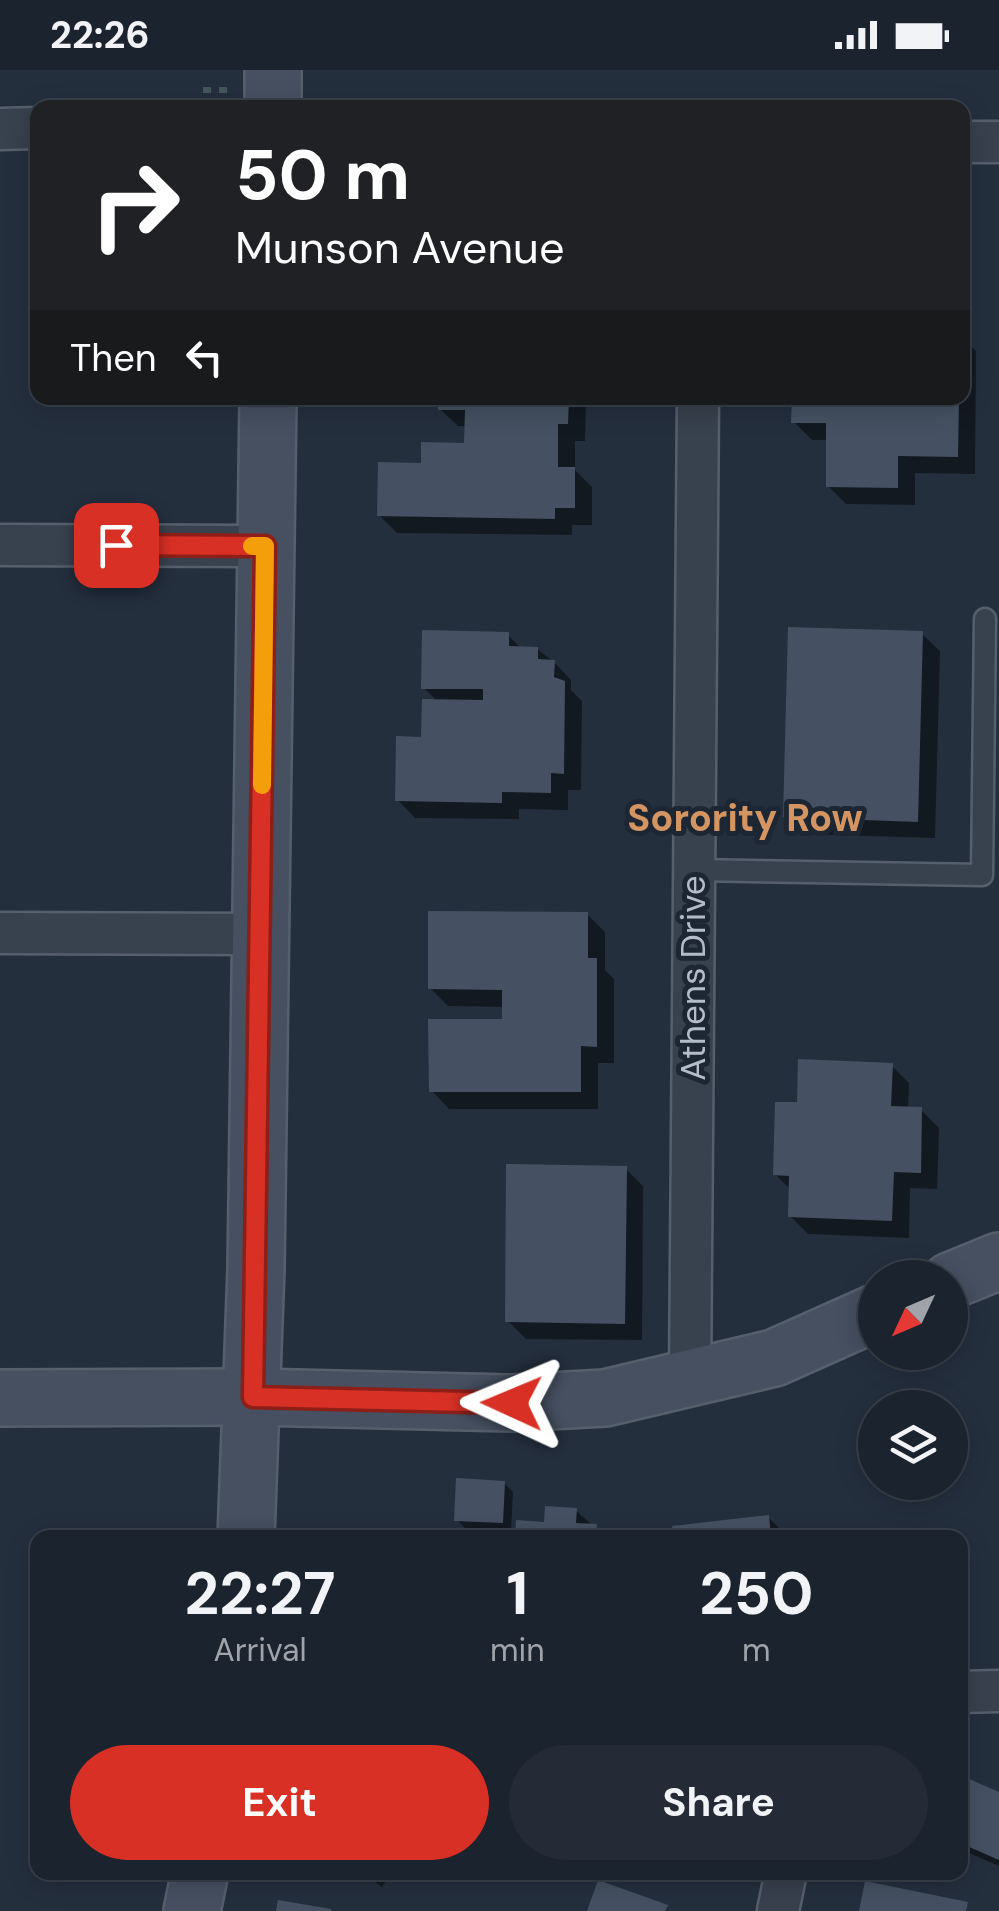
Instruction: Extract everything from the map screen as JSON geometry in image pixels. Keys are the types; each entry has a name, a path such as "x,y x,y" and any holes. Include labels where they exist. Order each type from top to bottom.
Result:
{"street":[{"path":"0,128 30,128"},
{"path":"970,142 999,142"},
{"path":"246,1530 253,1397 268,405"},
{"name":"Athens Drive","path":"690,1380 698,405"},
{"path":"0,545 265,546"},
{"path":"0,932 261,934"},
{"path":"968,1274 999,1261"},
{"path":"0,1398 253,1397 512,1403 604,1398 774,1358 858,1321"},
{"path":"968,1692 999,1691"},
{"path":"192,1911 198,1880"},
{"path":"778,1911 784,1880"}],"lane":[{"path":"694,870 982,875 985,619"}],"path":[{"path":"203,90 260,91"}],"building":[{"path":"438,405 569,405 568,424 558,424 558,467 575,467 575,508 555,508 555,519 377,516 378,462 421,463 421,442 464,443 465,410 438,410"},
{"path":"792,405 959,405 958,457 898,456 898,488 826,487 826,423 791,423"},
{"path":"788,627 923,631 918,822 783,817"},
{"path":"422,630 509,632 509,646 538,647 538,659 555,660 554,677 565,681 564,774 551,773 551,793 502,792 502,803 395,801 396,736 421,737 422,699 483,700 483,689 421,689"},
{"path":"428,911 588,912 588,958 597,958 597,1047 581,1046 581,1092 429,1092 428,1019 502,1019 502,990 428,989"},
{"path":"798,1059 893,1063 891,1106 922,1107 921,1173 894,1172 892,1221 788,1217 789,1176 773,1175 775,1102 797,1102"},
{"path":"506,1164 627,1166 625,1324 505,1322"},
{"path":"456,1478 505,1481 503,1523 454,1521"},
{"path":"545,1506 577,1508 576,1523 597,1524 597,1530 515,1530 516,1520 544,1522"},
{"path":"769,1515 770,1530 673,1530 672,1526"},
{"path":"968,1778 999,1792 999,1860 968,1846"},
{"path":"598,1880 668,1905 665,1911 587,1911"},
{"path":"865,1881 968,1902 966,1911 859,1911"},
{"path":"278,1900 331,1909 331,1911 276,1911"}],"slow traffic":[{"path":"252,546 265,546 262,785"}],"district":[{"name":"Sorority Row","path":"745,818"}],"route":[{"path":"116,545 265,546 253,1397 512,1403"}]}
